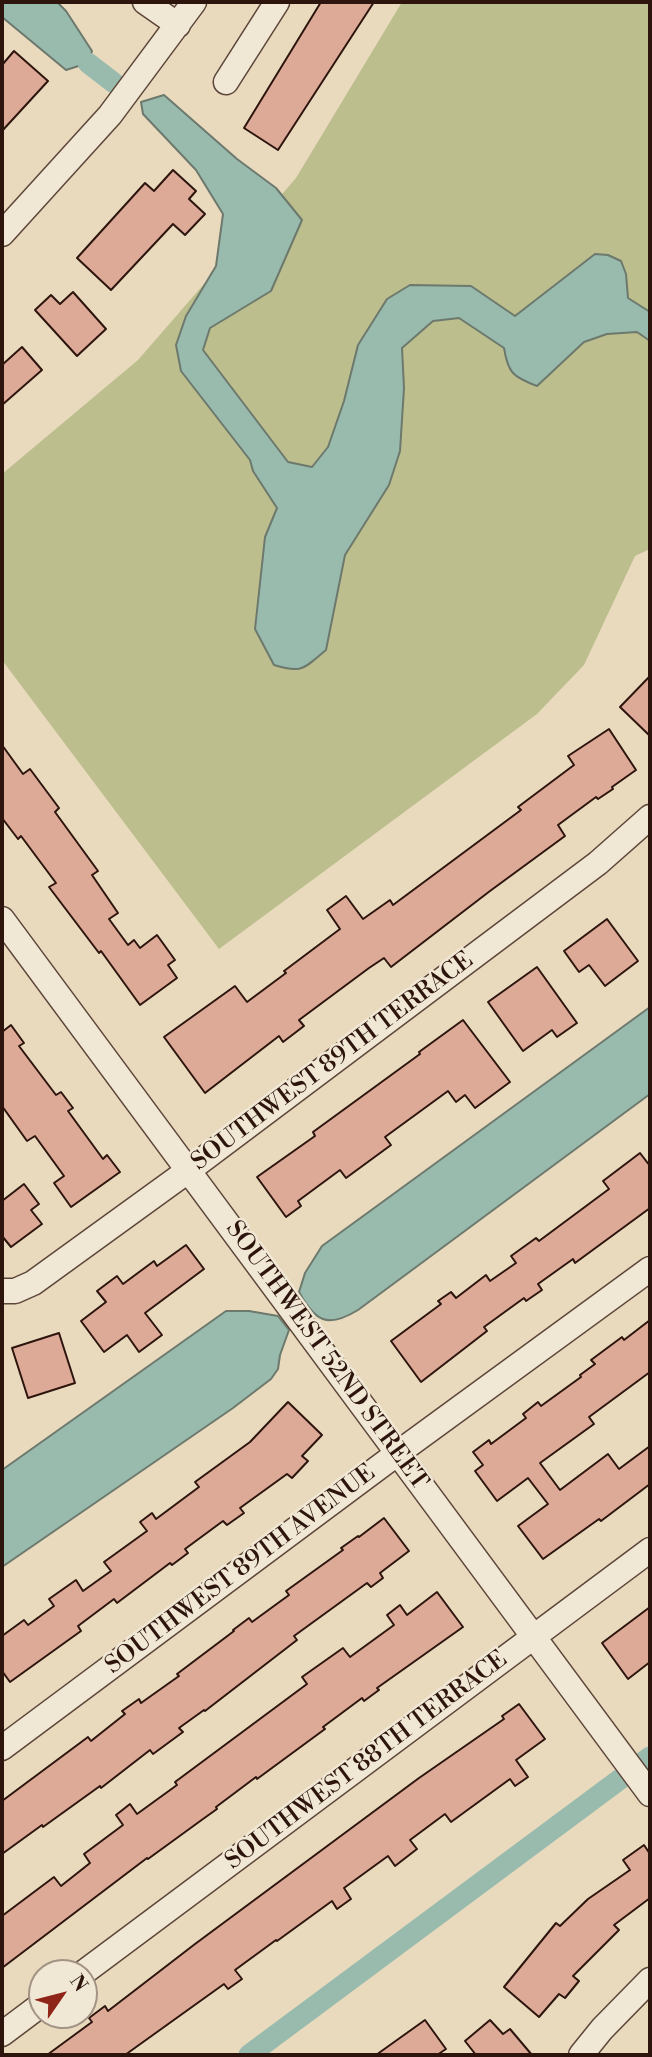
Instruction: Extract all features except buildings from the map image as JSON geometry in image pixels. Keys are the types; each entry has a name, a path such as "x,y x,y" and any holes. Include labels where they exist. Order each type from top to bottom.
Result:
{"street":[{"path":"145,2 177,25"},
{"path":"2,234 110,115 194,2"},
{"path":"226,82 278,2"},
{"name":"SOUTHWEST 89TH TERRACE","path":"4,1291 24,1288 33,1283 189,1170 598,863 650,817"},
{"name":"SOUTHWEST 52ND STREET","path":"2,919 650,1794"},
{"name":"SOUTHWEST 89TH AVENUE","path":"2,1748 650,1269"},
{"name":"SOUTHWEST 88TH TERRACE","path":"98,1962 650,1550"},
{"path":"581,2055 602,2029 650,1980"},
{"path":"2,2034 28,2014"}],"green space":[{"path":"402,2 650,2 650,549 635,556 584,665 537,714 219,949 2,660 2,474 138,360 296,178"}],"shaded area":[{"path":"2,2 57,2 92,51 88,63 66,70 2,17"},
{"path":"164,95 237,159 276,188 302,220 271,291 210,328 203,350 288,462 312,467 328,447 344,401 358,345 387,299 410,285 471,286 515,316 595,254 608,255 621,261 626,274 628,298 650,312 650,341 637,332 607,334 584,342 537,386 513,373 507,363 504,348 459,318 433,321 402,348 404,388 400,451 389,485 345,555 326,650 303,668 291,669 274,665 255,629 265,537 277,508 253,471 250,460 181,371 176,345 186,316 216,266 223,214 196,170 143,114 141,102"},
{"path":"650,1007 650,1094 358,1310 330,1320 323,1319 311,1310 299,1292 305,1273 322,1246"},
{"path":"226,1311 249,1311 278,1316 289,1330 278,1369 271,1379 2,1567 2,1470"}],"waterway":[{"path":"88,63 114,83"},
{"path":"249,2055 650,1757"}]}
